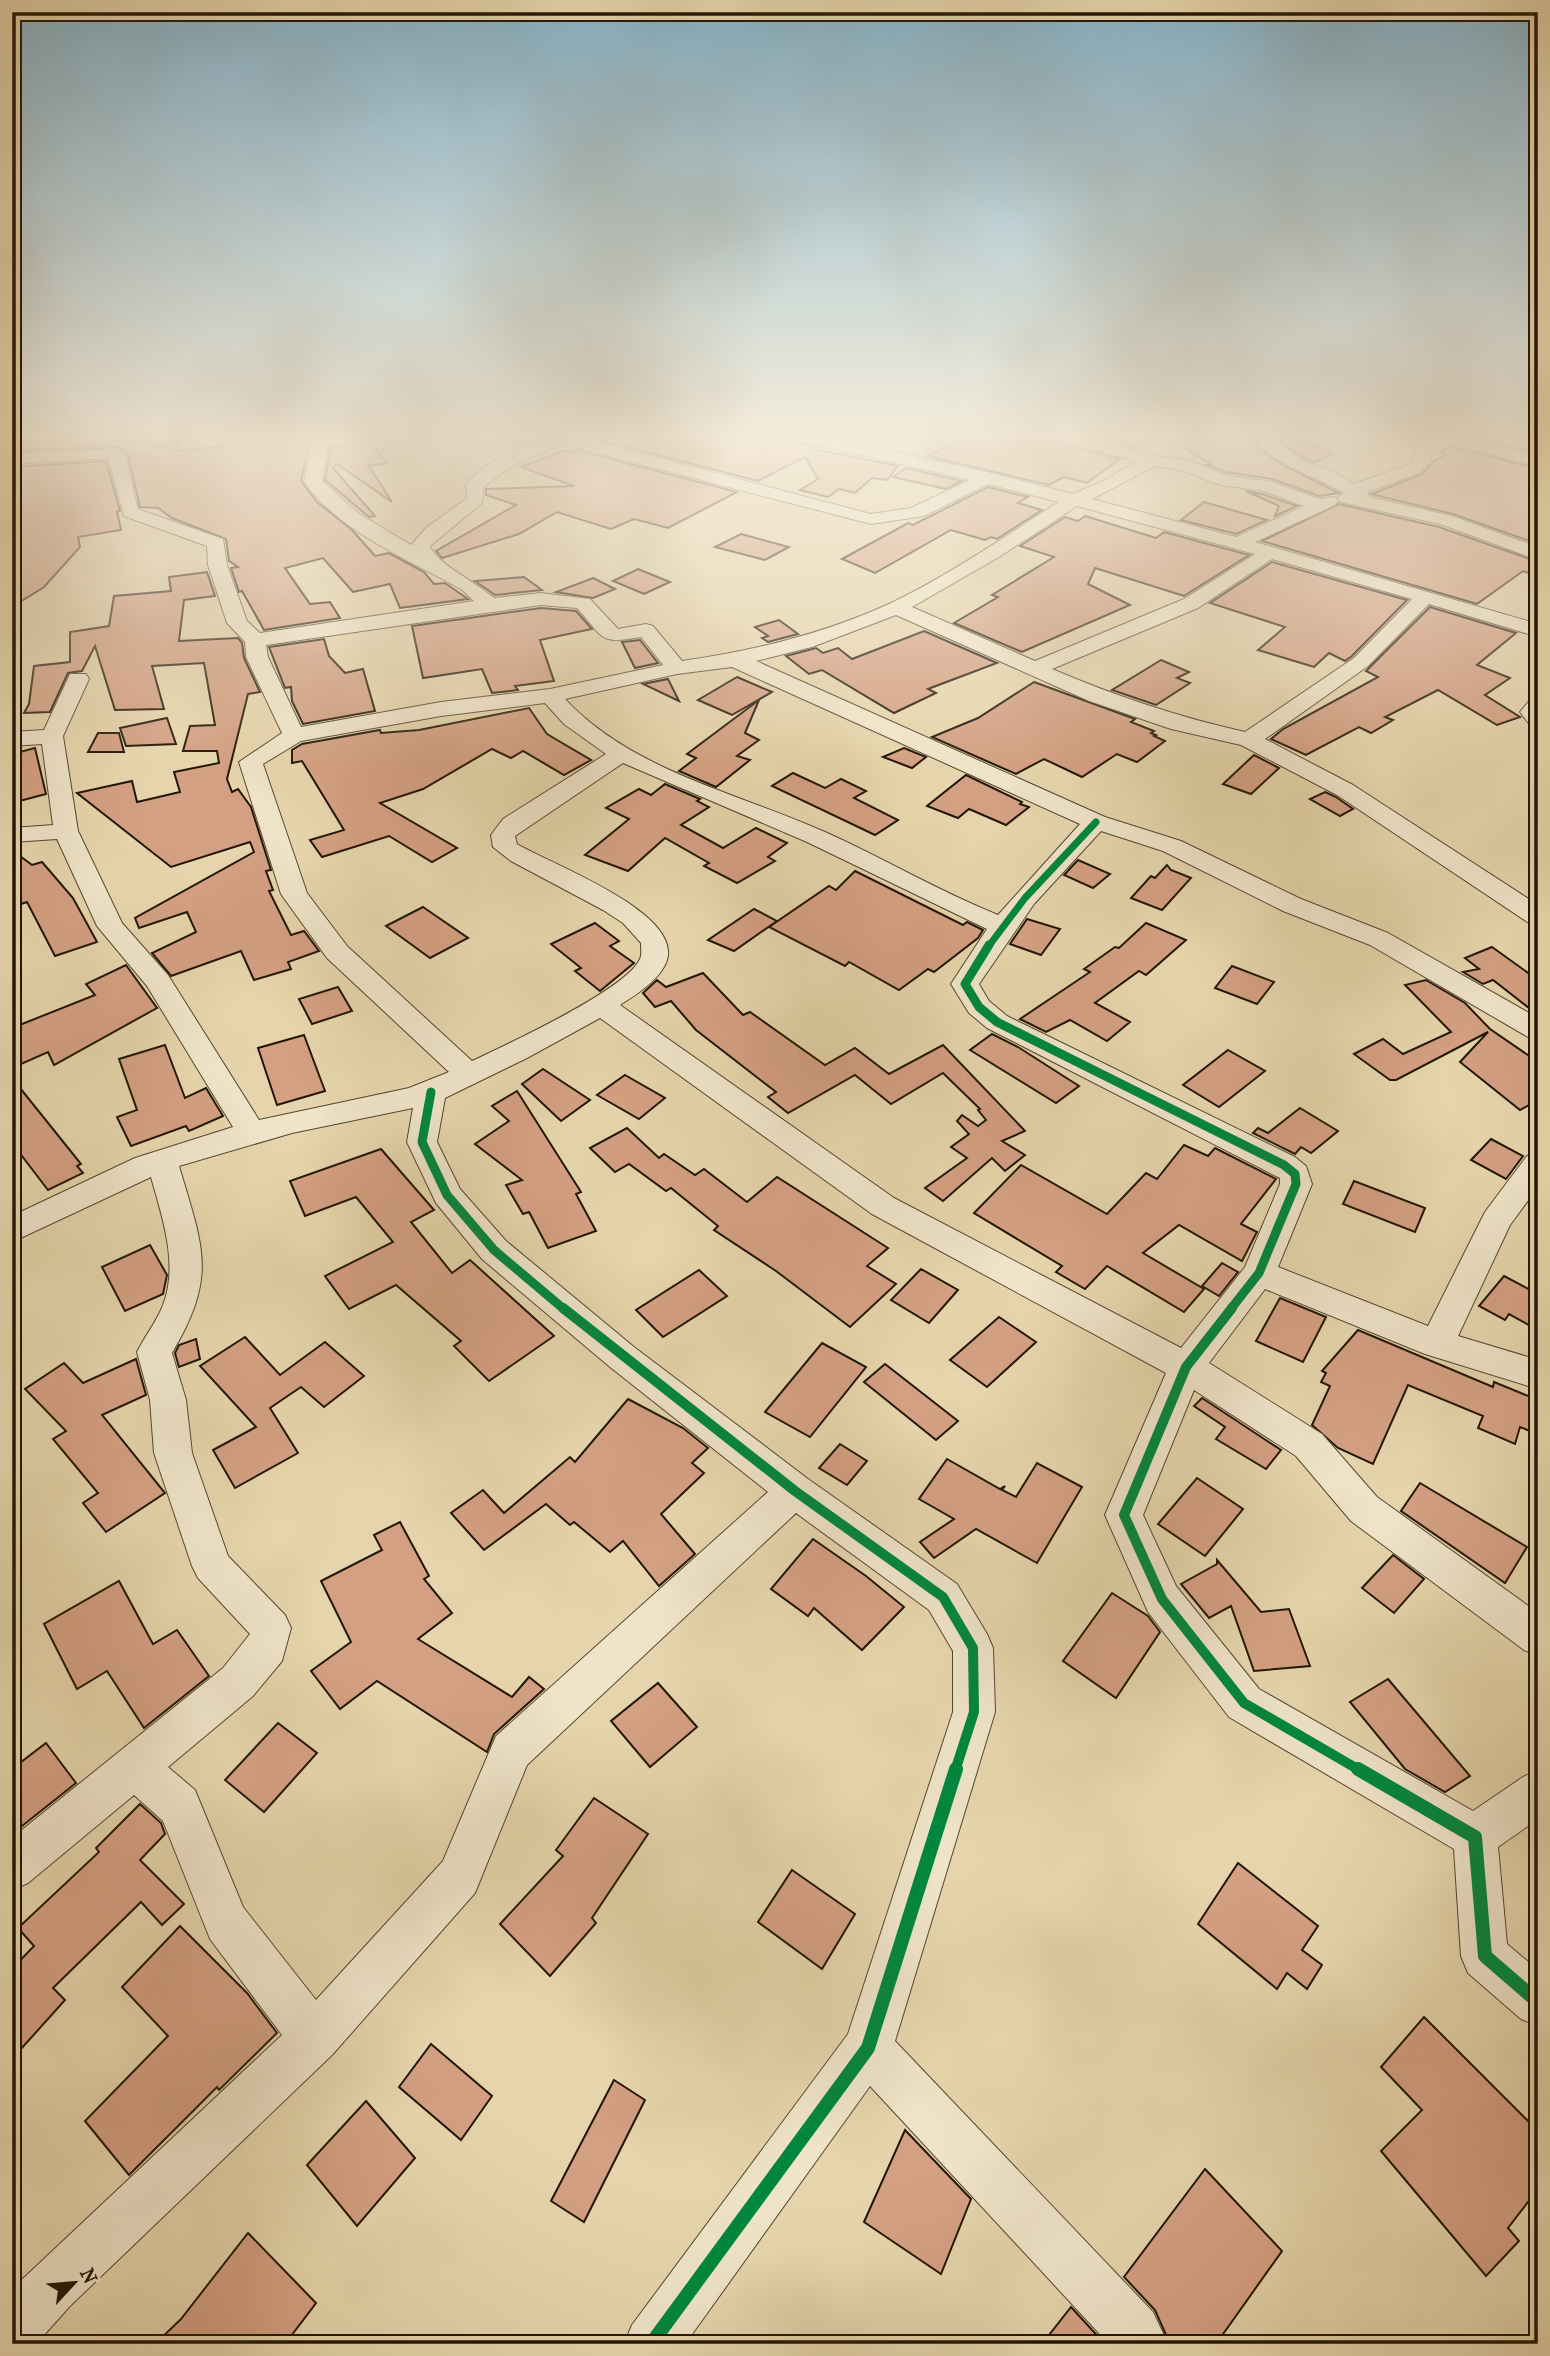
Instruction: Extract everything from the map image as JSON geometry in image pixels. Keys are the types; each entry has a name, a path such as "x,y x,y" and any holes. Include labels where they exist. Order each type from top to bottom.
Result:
{"street":[{"path":"215,546 213,557 235,609 237,623 255,640 257,657 294,735"},
{"path":"396,546 468,585 490,605"},
{"path":"420,546 426,561"},
{"path":"467,1073 337,952 294,894 251,762 294,735 441,709 550,696 677,668 734,660 805,643 896,608 1003,546"},
{"path":"1250,546 1538,631"},
{"path":"1516,546 1538,554"},
{"path":"1033,670 1063,654 1181,608 1227,583 1271,551"},
{"path":"1249,740 1361,662 1426,596"},
{"path":"255,640 541,599 583,603 613,636 646,630 677,668"},
{"path":"896,608 1033,670 1179,724 1249,740 1345,790 1538,917"},
{"path":"734,660 1096,822 1172,846 1292,905 1379,939 1538,1030"},
{"path":"78,679 52,736 66,831 110,926 158,981 250,1131"},
{"path":"550,696 559,708 621,754 814,836 888,870 952,907 1004,926"},
{"path":"1538,705 1531,712 1538,720"},
{"path":"12,739 52,736"},
{"path":"12,1230 162,1160 250,1131 431,1092 536,1041 601,1004 642,974 654,959 654,940 636,920 601,898 526,862 505,847 503,835 512,824 621,754"},
{"path":"1096,822 1060,858 1004,926 982,954 965,984 979,1007 997,1022 1081,1061 1284,1165 1295,1174 1296,1184 1259,1273 1186,1367 1124,1515 1162,1599 1244,1703 1475,1837"},
{"path":"12,835 66,831"},
{"path":"601,1004 883,1206 1186,1367 1309,1445 1364,1509 1538,1637"},
{"path":"431,1092 422,1142 447,1195 494,1250 622,1357 795,1491 943,1597 973,1648 974,1712 868,2048 651,2344"},
{"path":"12,1867 238,1682 268,1647 271,1628 212,1566 173,1453 168,1400 155,1352 182,1301 187,1276 182,1240 162,1160"},
{"path":"1437,1344 1496,1220 1538,1164"},
{"path":"1259,1273 1437,1344 1521,1368 1538,1376"},
{"path":"12,2330 51,2287 315,2038 459,1877 511,1751 795,1491"},
{"path":"136,1767 179,1807 226,1923 315,2038"},
{"path":"1475,1837 1538,1792"},
{"path":"1475,1837 1485,1956 1538,2003"},
{"path":"868,2048 1134,2331 1141,2344"}],"building":[{"path":"12,546 80,546 44,587 12,607"},
{"path":"227,546 366,546 375,556 389,553 424,572 434,584 445,583 468,599 400,608 390,584 353,592 323,558 285,568 310,604 330,602 340,618 264,630 242,591 239,592 231,568 238,567 229,561"},
{"path":"445,546 481,546 442,558 436,551"},
{"path":"785,546 789,547 765,560 715,547"},
{"path":"866,546 923,546 875,573 842,559"},
{"path":"1020,546 1216,546 1249,555 1184,596 1095,568 1088,584 1130,605 1022,652 954,623 998,597 992,595 1054,557"},
{"path":"1279,546 1493,546 1538,562 1538,576 1523,571 1477,604"},
{"path":"1272,562 1407,600 1352,656 1345,661 1329,653 1314,667 1258,650 1285,627 1210,603"},
{"path":"638,569 670,582 644,594 613,581"},
{"path":"207,572 215,596 184,600 179,641 238,638 242,643 244,658 260,692 248,694 227,779 232,792 238,789 251,807 271,870 266,871 273,890 269,891 291,935 304,931 319,951 288,962 291,969 254,980 241,951 171,976 152,953 196,932 187,912 139,928 135,918 254,852 250,842 171,867 77,793 132,781 137,802 180,792 174,772 219,763 217,751 183,751 190,726 215,725 204,663 152,666 164,709 115,710 95,646 82,671 68,673 50,712 24,713 29,704 34,666 70,662 70,632 109,626 114,596 171,591 169,577"},
{"path":"524,577 542,590 495,595 475,581"},
{"path":"593,578 615,589 593,598 556,592"},
{"path":"1430,607 1516,633 1477,665 1510,678 1485,695 1520,717 1497,725 1438,690 1385,717 1393,720 1371,733 1359,727 1306,755 1271,739 1283,729 1378,677 1366,671"},
{"path":"541,608 576,611 592,629 540,640 554,681 515,686 518,690 492,693 482,669 423,678 412,626"},
{"path":"779,620 798,634 768,642 762,638 768,636 755,627"},
{"path":"924,631 997,663 928,689 936,693 894,713 822,670 809,674 786,656 816,648 823,653 838,648 852,659"},
{"path":"324,639 329,656 345,673 363,669 375,711 303,724 292,701 291,687 285,688 269,647"},
{"path":"640,640 658,663 635,668 622,642"},
{"path":"1161,660 1189,672 1177,678 1190,683 1156,705 1112,690"},
{"path":"737,677 772,692 732,715 698,700"},
{"path":"668,679 679,701 643,684"},
{"path":"1034,682 1135,719 1131,722 1154,731 1151,733 1156,735 1154,736 1165,741 1137,762 1117,754 1082,777 1044,759 1016,774 932,737 978,718"},
{"path":"759,700 745,733 759,740 737,756 750,760 716,787 679,771 696,758 687,754"},
{"path":"529,708 547,734 591,760 564,775 523,751 511,758 492,749 423,789 380,803 457,848 432,862 389,836 322,857 310,840 344,830 302,761 292,763 292,750 302,744 380,730 381,733 419,730"},
{"path":"167,718 176,744 126,746 120,728"},
{"path":"98,733 119,733 124,752 88,752"},
{"path":"35,748 46,794 12,803 12,754"},
{"path":"904,748 926,757 912,768 883,757"},
{"path":"1254,755 1279,768 1251,794 1223,784"},
{"path":"793,773 825,788 841,779 866,791 854,798 898,820 875,835 772,786"},
{"path":"966,775 1029,807 1006,825 969,809 958,818 927,806"},
{"path":"665,784 700,799 697,801 709,807 681,825 723,848 756,828 787,843 768,857 775,861 737,883 704,866 709,863 665,838 628,871 585,855 629,819 606,808 639,789 651,795"},
{"path":"1325,792 1353,809 1340,816 1310,799"},
{"path":"12,850 32,865 42,862 73,898 97,942 55,956 27,902 12,907"},
{"path":"1078,860 1110,874 1093,888 1064,875"},
{"path":"1167,865 1171,870 1191,878 1162,910 1131,898 1151,876 1155,878"},
{"path":"855,871 963,925 967,922 983,930 978,938 934,972 928,969 899,990 849,962 845,966 769,927 829,886 836,890"},
{"path":"423,907 468,938 430,958 386,926"},
{"path":"754,909 777,921 734,951 708,940"},
{"path":"1027,919 1060,929 1041,955 1010,944"},
{"path":"595,923 619,941 610,946 634,963 600,991 575,971 581,968 551,944"},
{"path":"1146,923 1186,940 1146,975 1139,971 1095,1003 1130,1022 1107,1041 1070,1020 1046,1032 1020,1019 1090,972 1084,969 1115,947 1119,948"},
{"path":"1492,947 1538,980 1538,1015 1493,980 1483,984 1463,972 1479,969 1465,958"},
{"path":"126,965 157,1008 54,1065 48,1052 12,1068 12,1028 95,995 86,984"},
{"path":"1232,966 1274,982 1257,1004 1215,988"},
{"path":"703,973 743,1015 750,1012 825,1065 855,1048 889,1074 943,1045 1025,1131 1002,1141 1025,1155 1005,1171 992,1158 943,1201 925,1188 967,1158 951,1147 969,1134 957,1121 962,1115 978,1126 986,1120 978,1110 980,1109 943,1073 891,1104 855,1075 788,1113 768,1097 776,1092 696,1030 671,1001 655,1007 643,993 657,980 666,987"},
{"path":"1426,980 1465,1003 1490,1029 1538,1062 1538,1100 1520,1110 1460,1062 1488,1032 1396,1080 1390,1080 1354,1054 1383,1039 1403,1054 1451,1032 1405,985"},
{"path":"338,987 352,1011 312,1024 299,999"},
{"path":"992,1034 1018,1047 1079,1086 1056,1103 970,1050"},
{"path":"304,1035 325,1091 277,1105 258,1048"},
{"path":"165,1045 185,1098 206,1088 223,1116 189,1131 186,1126 131,1146 117,1117 137,1110 119,1059"},
{"path":"1228,1050 1265,1071 1219,1107 1183,1085"},
{"path":"543,1069 590,1100 561,1121 522,1084"},
{"path":"625,1075 665,1098 639,1119 597,1095"},
{"path":"12,1078 81,1164 77,1166 83,1173 48,1190 12,1143"},
{"path":"517,1091 581,1192 576,1194 596,1231 548,1248 529,1212 523,1214 506,1185 522,1180 475,1144 509,1121 492,1106"},
{"path":"1300,1108 1338,1131 1311,1153 1301,1147 1295,1154 1253,1133 1258,1128 1268,1133"},
{"path":"627,1128 659,1158 664,1154 695,1175 704,1169 747,1202 777,1177 888,1248 867,1266 896,1284 850,1327 776,1271 714,1230 718,1226 671,1188 666,1191 629,1164 615,1172 590,1148"},
{"path":"1491,1139 1523,1156 1506,1179 1471,1160"},
{"path":"1184,1145 1208,1156 1215,1148 1276,1179 1241,1224 1257,1232 1242,1261 1179,1225 1143,1253 1204,1289 1184,1312 1107,1266 1085,1289 1056,1272 1062,1266 974,1213 1021,1165 1107,1214 1146,1173 1157,1179"},
{"path":"381,1149 434,1210 411,1222 452,1273 470,1260 554,1336 489,1381 454,1346 461,1341 396,1285 349,1309 325,1276 393,1242 356,1197 305,1216 290,1181"},
{"path":"1354,1181 1425,1208 1415,1232 1343,1204"},
{"path":"150,1245 167,1275 163,1294 125,1311 102,1267"},
{"path":"1222,1263 1238,1272 1219,1296 1202,1286"},
{"path":"921,1269 958,1290 929,1323 891,1300"},
{"path":"699,1270 727,1296 663,1337 636,1310"},
{"path":"1504,1276 1538,1294 1538,1330 1509,1314 1505,1320 1479,1306"},
{"path":"1280,1298 1326,1317 1303,1362 1256,1341"},
{"path":"999,1317 1036,1342 987,1387 950,1360"},
{"path":"1358,1330 1493,1387 1494,1382 1538,1400 1538,1434 1520,1427 1515,1444 1478,1428 1483,1416 1408,1385 1373,1464 1338,1448 1312,1425 1330,1386 1321,1382 1326,1373 1322,1371"},
{"path":"245,1337 280,1375 325,1342 364,1376 324,1407 301,1387 270,1408 298,1453 235,1488 213,1450 256,1427 200,1366"},
{"path":"196,1339 200,1359 179,1367 175,1353 179,1345"},
{"path":"822,1343 866,1367 810,1437 765,1412"},
{"path":"136,1359 146,1395 102,1415 165,1493 106,1532 83,1503 98,1493 53,1439 66,1431 25,1389 64,1363 83,1383"},
{"path":"885,1364 958,1421 936,1440 864,1382"},
{"path":"1202,1398 1281,1450 1266,1469 1216,1439 1225,1427 1194,1406"},
{"path":"628,1399 683,1428 708,1448 692,1463 704,1473 661,1514 695,1554 659,1586 623,1541 610,1552 574,1522 570,1525 546,1504 484,1550 451,1513 483,1490 504,1513 570,1457 575,1462"},
{"path":"840,1444 867,1461 847,1485 819,1468"},
{"path":"947,1459 1000,1489 1005,1486 1002,1490 1016,1497 1037,1463 1082,1487 1037,1563 976,1529 934,1558 920,1542 954,1519 919,1499"},
{"path":"1197,1478 1243,1509 1205,1556 1158,1524"},
{"path":"1420,1483 1527,1547 1505,1583 1401,1511"},
{"path":"400,1522 429,1576 424,1579 452,1613 418,1639 512,1697 529,1677 544,1689 494,1734 487,1752 377,1681 340,1709 311,1671 351,1642 321,1581 382,1550 374,1535"},
{"path":"813,1539 904,1607 862,1650 814,1608 808,1616 771,1589"},
{"path":"1393,1555 1424,1579 1394,1613 1362,1588"},
{"path":"1217,1560 1261,1612 1289,1609 1310,1666 1254,1671 1231,1606 1209,1618 1181,1584 1217,1564"},
{"path":"119,1581 153,1644 177,1630 209,1676 144,1728 107,1671 77,1689 44,1624"},
{"path":"1112,1593 1148,1616 1160,1632 1116,1698 1063,1661"},
{"path":"1388,1679 1470,1776 1445,1792 1405,1769 1350,1702"},
{"path":"658,1683 697,1727 650,1767 611,1721"},
{"path":"278,1723 317,1753 264,1812 225,1780"},
{"path":"46,1743 76,1783 12,1834 12,1769"},
{"path":"594,1798 648,1834 592,1918 596,1923 550,1976 500,1924 563,1856 556,1850"},
{"path":"140,1804 161,1823 165,1834 140,1860 184,1904 162,1925 141,1902 53,1988 65,2000 12,2059 12,1969 34,1946 18,1928 99,1852 96,1848"},
{"path":"1238,1863 1318,1926 1302,1950 1322,1965 1307,1989 1287,1973 1277,1989 1198,1924"},
{"path":"792,1870 855,1914 822,1969 758,1922"},
{"path":"180,1926 247,1993 277,2033 219,2090 217,2087 129,2175 85,2121 168,2036 122,1987"},
{"path":"1424,2017 1538,2131 1538,2189 1508,2228 1519,2241 1486,2276 1381,2151 1422,2110 1381,2067"},
{"path":"431,2044 492,2096 461,2140 399,2087"},
{"path":"614,2080 645,2100 584,2222 551,2201"},
{"path":"366,2101 415,2158 357,2226 307,2165"},
{"path":"905,2130 971,2199 941,2274 864,2222"},
{"path":"1205,2169 1282,2251 1216,2344 1170,2344 1155,2310 1124,2277"},
{"path":"248,2233 316,2303 285,2344 155,2344 181,2319"},
{"path":"1071,2307 1105,2344 1042,2344"}],"cycle path":[{"path":"1096,822 1008,919 965,984 979,1007 997,1022 1284,1165 1295,1174 1296,1184 1259,1273 1186,1367 1124,1515 1162,1599 1244,1703 1475,1837 1485,1956 1538,2002"},
{"path":"431,1092 422,1142 447,1195 494,1250 622,1357 795,1491 943,1597 973,1648 974,1712 868,2048 651,2344"}]}
